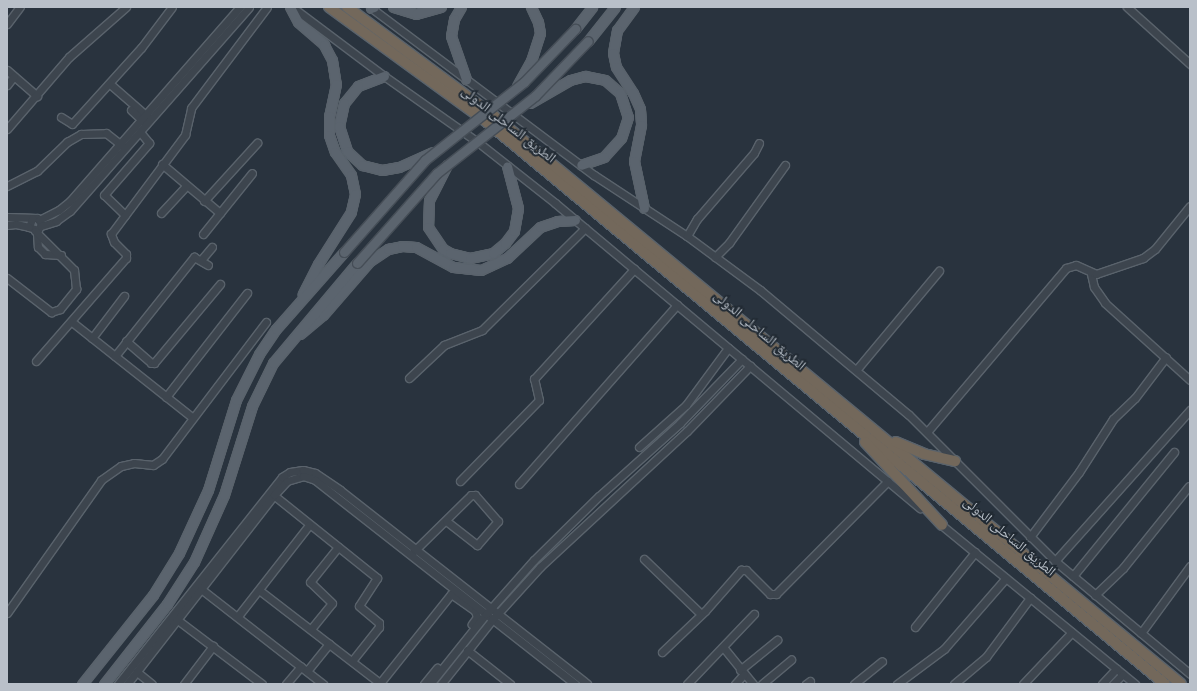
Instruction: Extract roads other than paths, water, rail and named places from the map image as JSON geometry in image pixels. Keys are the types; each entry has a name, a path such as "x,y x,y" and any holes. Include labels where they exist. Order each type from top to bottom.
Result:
{"highway":[{"name":"الطريق الساحلى الدولى","path":"329,7 488,123 1165,684"},
{"name":"الطريق الساحلى الدولى","path":"347,7 494,116 1181,684"},
{"path":"848,420 942,525"},
{"path":"887,440 924,454 954,461"}],"main road":[{"path":"291,7 298,22 324,45 332,60 336,84 329,116 329,135 335,152 350,175 355,194 351,212 318,264 300,302"},
{"path":"393,7 416,14 441,7"},
{"path":"461,7 454,20 451,36 466,79"},
{"path":"511,94 531,61 540,33 538,22 531,7"},
{"path":"82,684 154,595 174,563 208,490 232,412 246,378 266,342 410,176 438,149 511,94 548,59 575,29 592,7"},
{"path":"104,684 167,604 194,562 224,496 256,396 273,363 289,341 415,196 448,162 522,107 560,72 588,41 615,7"},
{"path":"634,7 617,30 613,52 616,67 634,93 640,109 641,125 634,161 644,208"},
{"path":"384,76 363,83 347,98 339,118 343,142 358,162 382,170 399,167 438,149"},
{"path":"522,107 575,78 590,76 605,80 623,97 628,112 627,127 621,138 609,153 593,162 581,165"},
{"path":"448,162 429,200 426,218 436,242 450,254 470,258 486,256 499,249 510,238 516,224 518,208 507,166"},
{"path":"289,341 317,321 370,261 388,249 402,246 416,247 453,267 481,270 507,258 540,227 557,221 575,220"}],"street":[{"path":"7,24 20,7"},
{"path":"7,129 69,57 126,7"},
{"path":"60,117 72,124 110,84 172,7"},
{"path":"123,146 140,132 146,120 240,7"},
{"path":"7,225 16,224 36,226 56,221 249,7"},
{"path":"36,361 72,322 126,258 126,254 110,235 185,135 190,108 267,7"},
{"path":"291,7 507,166 585,228 888,481 1135,684"},
{"path":"372,7 581,165 687,236 856,369 926,432 1055,561 1190,674"},
{"path":"1127,7 1190,64"},
{"path":"7,70 37,96"},
{"path":"7,85 14,76"},
{"path":"110,84 146,120"},
{"path":"131,110 146,120"},
{"path":"125,215 104,195 149,143 140,132"},
{"path":"7,186 37,171 67,142 81,134 106,133 123,146"},
{"path":"204,201 257,143"},
{"path":"687,236 697,219 754,152 759,143"},
{"path":"162,164 186,186 220,213"},
{"path":"715,257 730,243 785,165"},
{"path":"203,234 252,173"},
{"path":"161,213 186,186"},
{"path":"1091,274 1149,255 1190,206"},
{"path":"7,217 36,226"},
{"path":"7,278 51,312 58,311 72,296 77,283 74,270 61,255 45,254 38,246 36,226"},
{"path":"409,378 444,345 482,330 585,228"},
{"path":"201,260 212,247"},
{"path":"115,356 194,257 208,265"},
{"path":"926,432 1066,268 1076,265 1091,274 1094,287 1105,303 1190,380"},
{"path":"460,481 539,400 534,379 634,269"},
{"path":"856,369 939,271"},
{"path":"126,342 154,363 220,284"},
{"path":"166,397 247,293"},
{"path":"92,338 124,296"},
{"path":"519,484 678,305"},
{"path":"72,322 194,418"},
{"path":"7,613 108,473 128,464 148,465 159,462 266,322"},
{"path":"639,448 686,405 728,348"},
{"path":"1030,537 1046,518 1113,419 1135,398 1166,357"},
{"path":"424,684 534,560 716,389 742,359"},
{"path":"441,684 467,650 540,567 722,396 750,366"},
{"path":"732,371 740,378"},
{"path":"716,389 722,396"},
{"path":"1055,561 1190,410"},
{"path":"1073,576 1174,452"},
{"path":"118,684 141,660 271,494 288,481 303,476 315,480 338,492 488,611 575,684"},
{"path":"662,652 701,614 742,570 746,570 770,594 776,594 888,481"},
{"path":"1095,595 1123,568 1189,486"},
{"path":"271,494 378,580 358,606 379,623 379,627 352,661"},
{"path":"174,618 201,588 271,494"},
{"path":"413,552 473,494 498,521 477,545 446,521"},
{"path":"238,616 309,525"},
{"path":"311,629 332,603 310,582 338,547"},
{"path":"413,552 466,601 477,614 473,627 430,684"},
{"path":"915,626 975,552"},
{"path":"644,559 701,614"},
{"path":"534,560 540,567"},
{"path":"1141,633 1190,566"},
{"path":"897,684 944,649 1006,578"},
{"path":"201,588 323,684"},
{"path":"259,590 380,684 449,595 454,594 488,611"},
{"path":"954,684 986,657 1030,598"},
{"path":"687,684 754,614"},
{"path":"495,617 587,684"},
{"path":"174,618 262,684"},
{"path":"1023,684 1072,632"},
{"path":"735,684 742,672 777,640"},
{"path":"307,671 329,644"},
{"path":"184,684 213,646"},
{"path":"723,647 753,684"},
{"path":"467,650 510,684"},
{"path":"127,684 137,672 141,660"},
{"path":"762,684 791,660"},
{"path":"854,684 882,661"},
{"path":"286,684 301,666"},
{"path":"1102,684 1116,669"},
{"path":"137,672 152,684"},
{"path":"1113,684 1122,674"}]}
